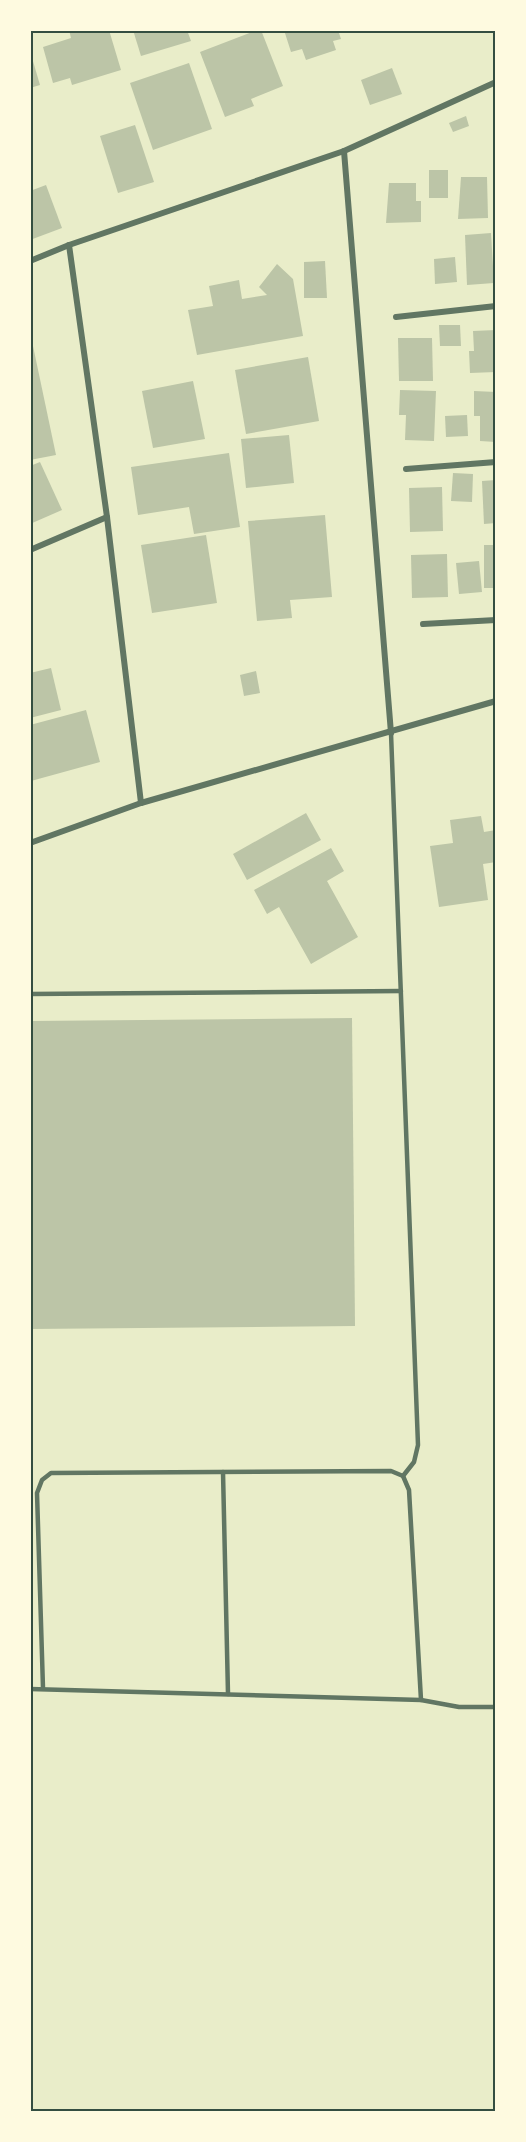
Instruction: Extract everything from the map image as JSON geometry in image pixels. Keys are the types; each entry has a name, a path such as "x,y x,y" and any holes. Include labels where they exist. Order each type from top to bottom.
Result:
{"street":[{"path":"30,261 69,245 344,151 496,82"},
{"path":"344,151 390,733"},
{"path":"69,245 107,517 141,803"},
{"path":"396,317 496,306"},
{"path":"406,469 496,462"},
{"path":"30,550 107,517"},
{"path":"423,624 496,620"},
{"path":"30,843 141,803 496,701"}],"lane":[{"path":"390,733 418,1444 414,1462 403,1476"},
{"path":"30,994 401,991"},
{"path":"43,1688 38,1493 42,1480 51,1473 391,1471 403,1476 409,1490 421,1700"},
{"path":"223,1472 228,1694"},
{"path":"30,1689 421,1700 459,1707 496,1707"}],"building":[{"path":"69,30 109,30 121,70 72,85 70,78 53,83 43,47 71,38"},
{"path":"133,30 187,30 191,41 141,56"},
{"path":"261,30 283,86 251,99 254,106 225,117 200,52"},
{"path":"284,30 338,30 341,39 333,41 336,50 306,60 302,49 291,52"},
{"path":"30,51 40,85 30,88"},
{"path":"189,63 212,129 153,150 130,83"},
{"path":"392,68 402,94 370,105 361,80"},
{"path":"466,116 469,126 453,132 449,123"},
{"path":"135,125 154,182 118,193 100,136"},
{"path":"429,170 448,170 448,198 429,198"},
{"path":"461,177 487,177 488,218 458,219"},
{"path":"389,183 416,183 416,201 421,201 421,222 386,223"},
{"path":"46,185 62,228 30,240 30,191"},
{"path":"491,233 494,283 467,285 465,235"},
{"path":"455,257 457,282 435,284 434,259"},
{"path":"325,261 327,298 304,298 304,262"},
{"path":"277,264 293,279 303,336 197,355 188,310 213,306 209,286 239,280 242,299 267,295 259,287"},
{"path":"439,325 460,325 461,346 440,346"},
{"path":"496,330 496,372 470,373 469,351 474,351 473,331"},
{"path":"398,338 432,338 433,381 399,381"},
{"path":"30,342 33,346 56,455 30,460"},
{"path":"308,357 319,421 246,434 235,370"},
{"path":"193,381 205,439 153,448 142,391"},
{"path":"400,390 436,391 434,441 405,440 406,415 399,415"},
{"path":"474,391 496,392 496,442 480,441 480,416 474,416"},
{"path":"467,415 468,436 446,437 445,416"},
{"path":"289,435 294,483 246,488 241,439"},
{"path":"229,453 240,527 194,534 189,507 138,515 131,467"},
{"path":"40,462 62,510 30,524 30,466"},
{"path":"453,473 473,474 472,502 451,501"},
{"path":"496,480 496,523 484,524 482,481"},
{"path":"442,487 443,531 410,532 409,488"},
{"path":"325,515 332,597 290,600 292,618 257,621 248,521"},
{"path":"206,535 217,603 152,613 141,545"},
{"path":"484,545 496,545 496,588 484,588"},
{"path":"447,554 448,597 412,598 411,555"},
{"path":"479,561 482,592 459,594 456,563"},
{"path":"51,668 61,710 30,718 30,673"},
{"path":"256,671 260,693 244,696 240,675"},
{"path":"86,710 100,762 31,781 30,725"},
{"path":"306,813 321,840 247,880 233,854"},
{"path":"481,816 484,832 496,830 496,862 483,864 488,900 439,907 430,846 453,843 450,820"},
{"path":"331,848 344,871 327,881 358,937 311,964 279,907 267,914 254,890"},
{"path":"352,1018 355,1326 30,1329 30,1021"}]}
